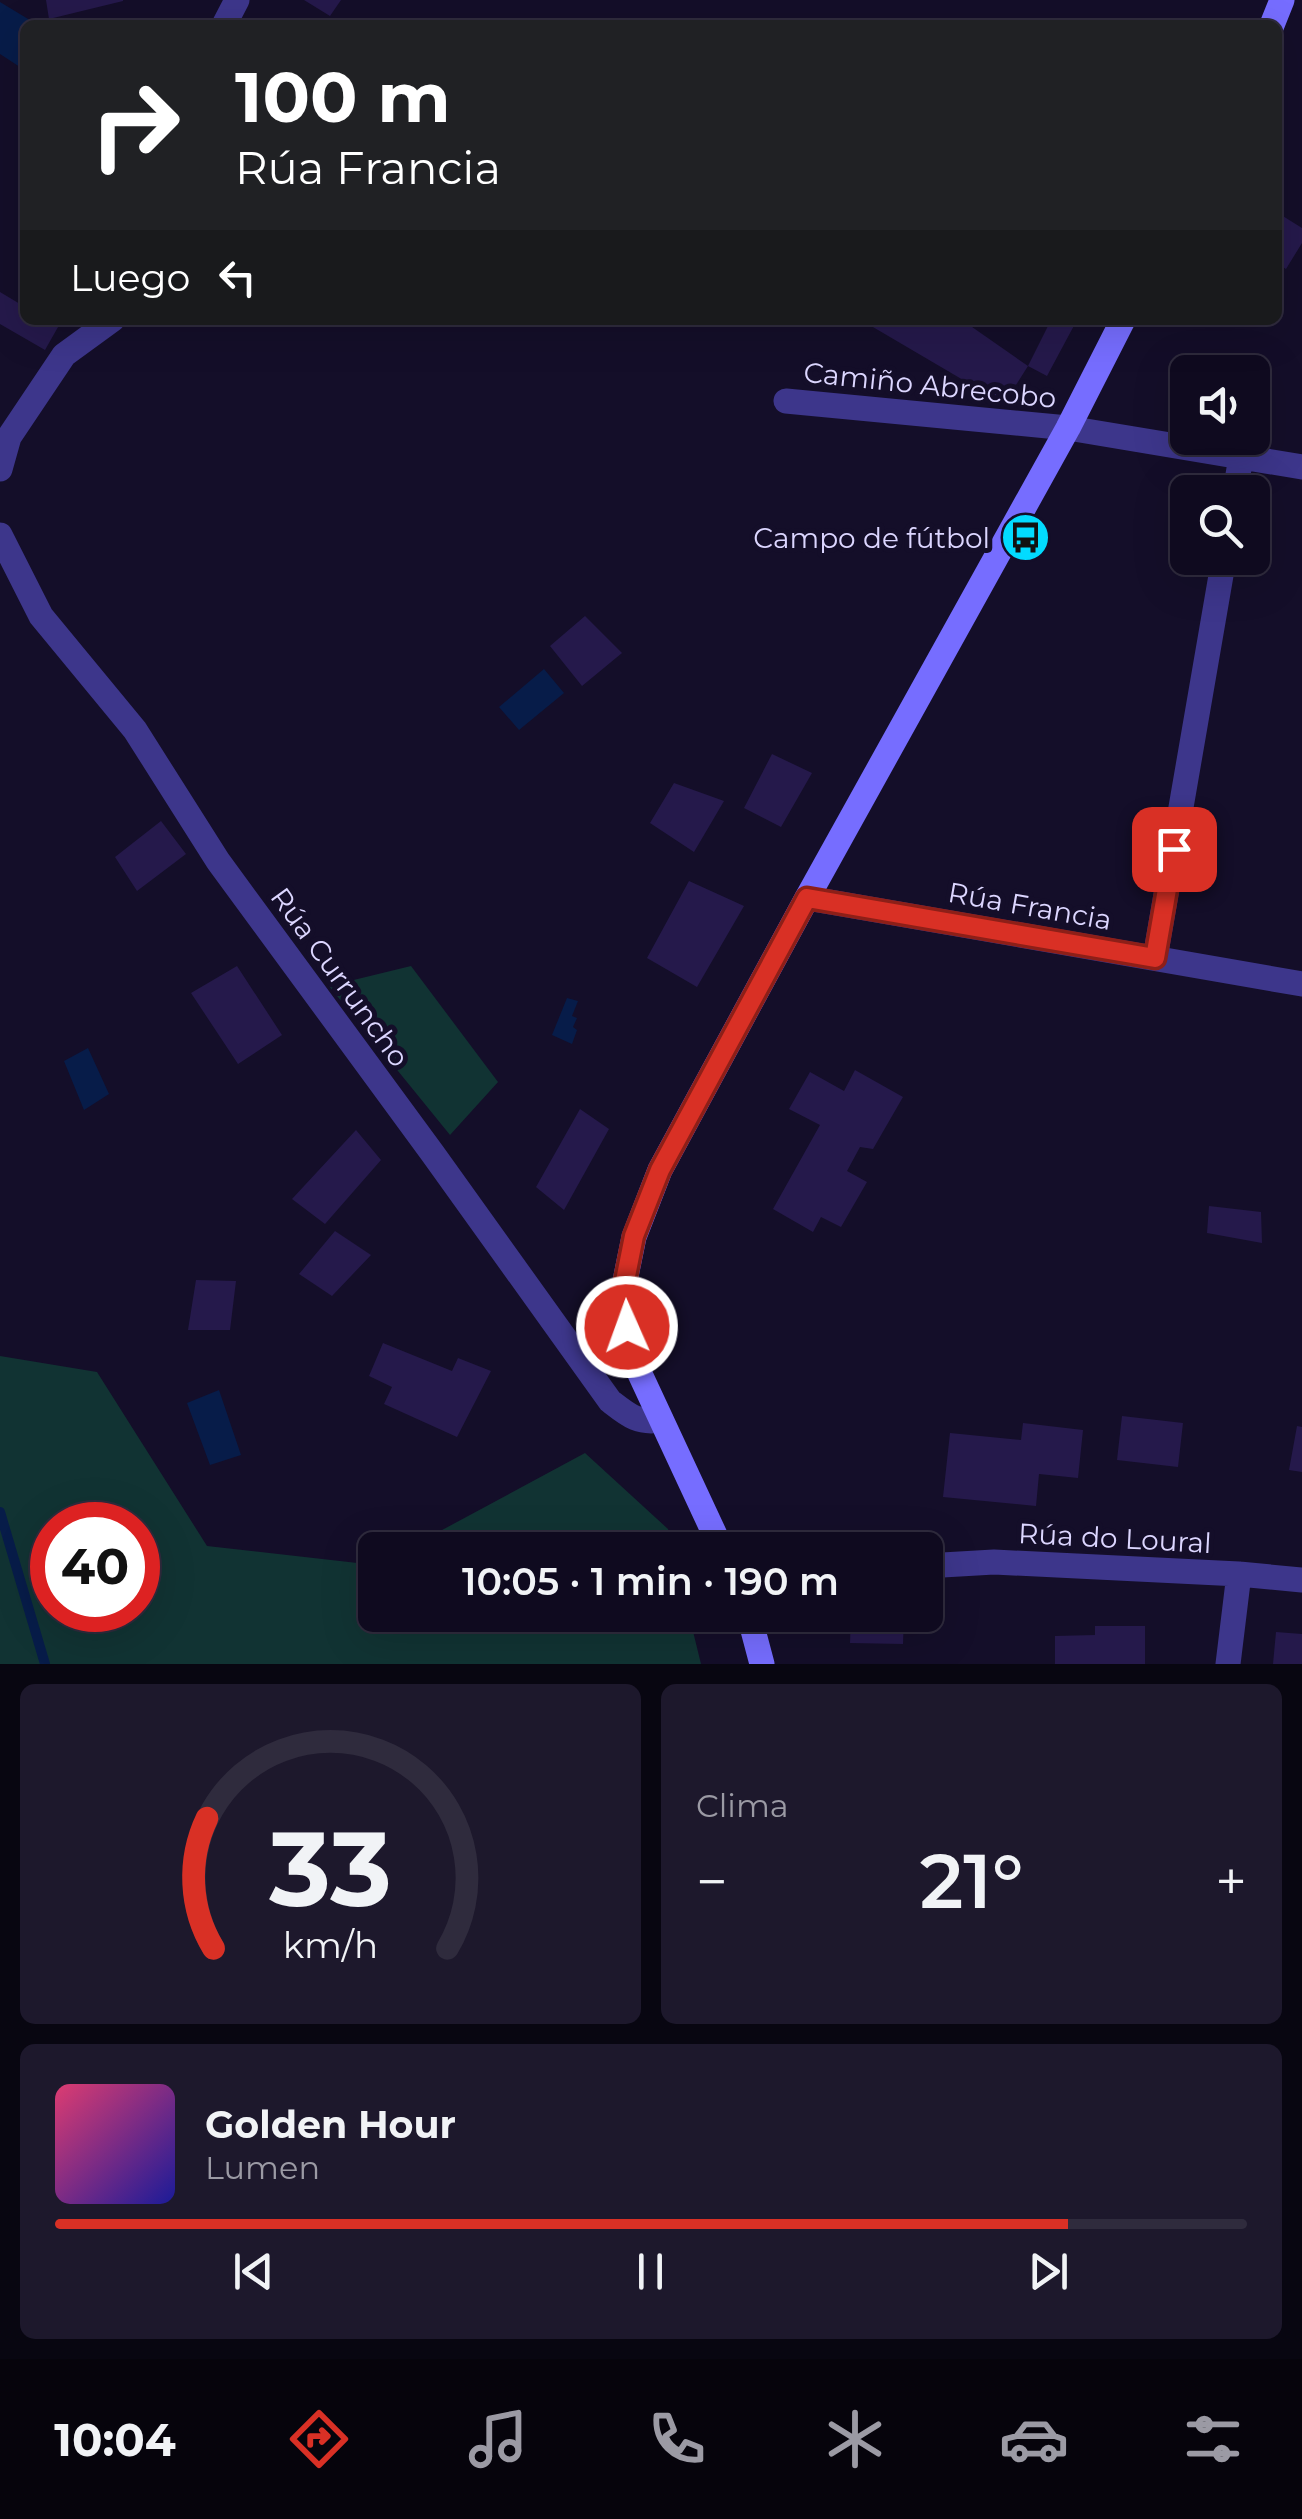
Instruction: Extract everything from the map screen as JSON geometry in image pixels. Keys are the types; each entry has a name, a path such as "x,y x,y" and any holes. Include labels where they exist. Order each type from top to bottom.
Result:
{"street":[{"path":"0,470 9,436 64,355 105,325"},
{"path":"714,1532 640,1374 627,1327 625,1281 634,1236 660,1170 1068,428 1120,325"},
{"name":"Camiño Abrecobo","path":"786,400 1068,428 1302,467"},
{"path":"1238,475 1241,457"},
{"name":"Rúa Curruncho","path":"0,535 41,616 135,730 218,861 610,1402 633,1419 661,1420"},
{"path":"1155,958 1221,575"},
{"name":"Rúa Francia","path":"807,898 1302,984"},
{"name":"Rúa do Loural","path":"943,1565 994,1562 1302,1580"},
{"path":"1228,1664 1239,1574"},
{"path":"753,1632 762,1664"}],"green space":[{"path":"411,966 498,1082 450,1135 329,986"},
{"path":"0,1356 97,1372 207,1546 358,1563 358,1632 693,1632 701,1664 0,1664"},
{"path":"585,1453 669,1532 438,1532"}],"water":[{"path":"0,2 30,20 20,20 20,67 0,54"},
{"path":"544,669 564,693 519,730 499,707"},
{"path":"567,998 578,1001 572,1016 577,1018 573,1027 577,1030 572,1044 552,1035"},
{"path":"88,1048 109,1094 84,1110 64,1061"},
{"path":"219,1390 241,1455 210,1465 187,1403"}],"building":[{"path":"46,0 123,0 123,1 49,19"},
{"path":"304,0 341,0 330,16"},
{"path":"1282,216 1302,228 1302,243 1286,269 1282,266"},
{"path":"0,292 20,304 20,325 59,325 45,350 0,324"},
{"path":"870,325 969,325 1028,366 1004,404"},
{"path":"1048,325 1074,325 1047,376 1028,366"},
{"path":"585,616 622,653 582,686 550,646"},
{"path":"772,754 812,773 781,827 744,808"},
{"path":"674,783 724,801 694,852 650,823"},
{"path":"161,821 186,854 137,891 115,857"},
{"path":"689,881 744,906 697,987 647,958"},
{"path":"237,966 282,1035 238,1064 191,993"},
{"path":"855,1070 903,1097 873,1149 860,1147 847,1171 867,1182 841,1227 821,1217 813,1232 773,1209 820,1125 789,1109 810,1072 844,1091"},
{"path":"580,1109 609,1129 564,1210 536,1187"},
{"path":"356,1130 381,1160 325,1224 292,1199"},
{"path":"1209,1206 1261,1212 1262,1243 1207,1233"},
{"path":"335,1231 371,1255 332,1296 299,1274"},
{"path":"196,1280 236,1281 230,1330 188,1330"},
{"path":"383,1343 452,1371 458,1358 491,1371 457,1437 384,1404 392,1387 369,1376"},
{"path":"1122,1416 1183,1423 1178,1467 1117,1460"},
{"path":"1023,1423 1083,1430 1078,1478 1039,1474 1036,1506 943,1497 950,1433 1021,1440"},
{"path":"1297,1426 1302,1427 1302,1472 1289,1470"},
{"path":"1095,1626 1145,1626 1145,1664 1055,1664 1055,1636 1095,1635"},
{"path":"850,1632 903,1632 903,1644 850,1643"},
{"path":"1276,1632 1302,1634 1302,1664 1273,1664"}],"waterway":[{"path":"0,1512 45,1664"}],"place":[{"name":"Campo de fútbol","path":"1025,538"}],"route":[{"path":"627,1327 625,1281 634,1236 660,1170 807,898 1155,958 1174,849"}]}
